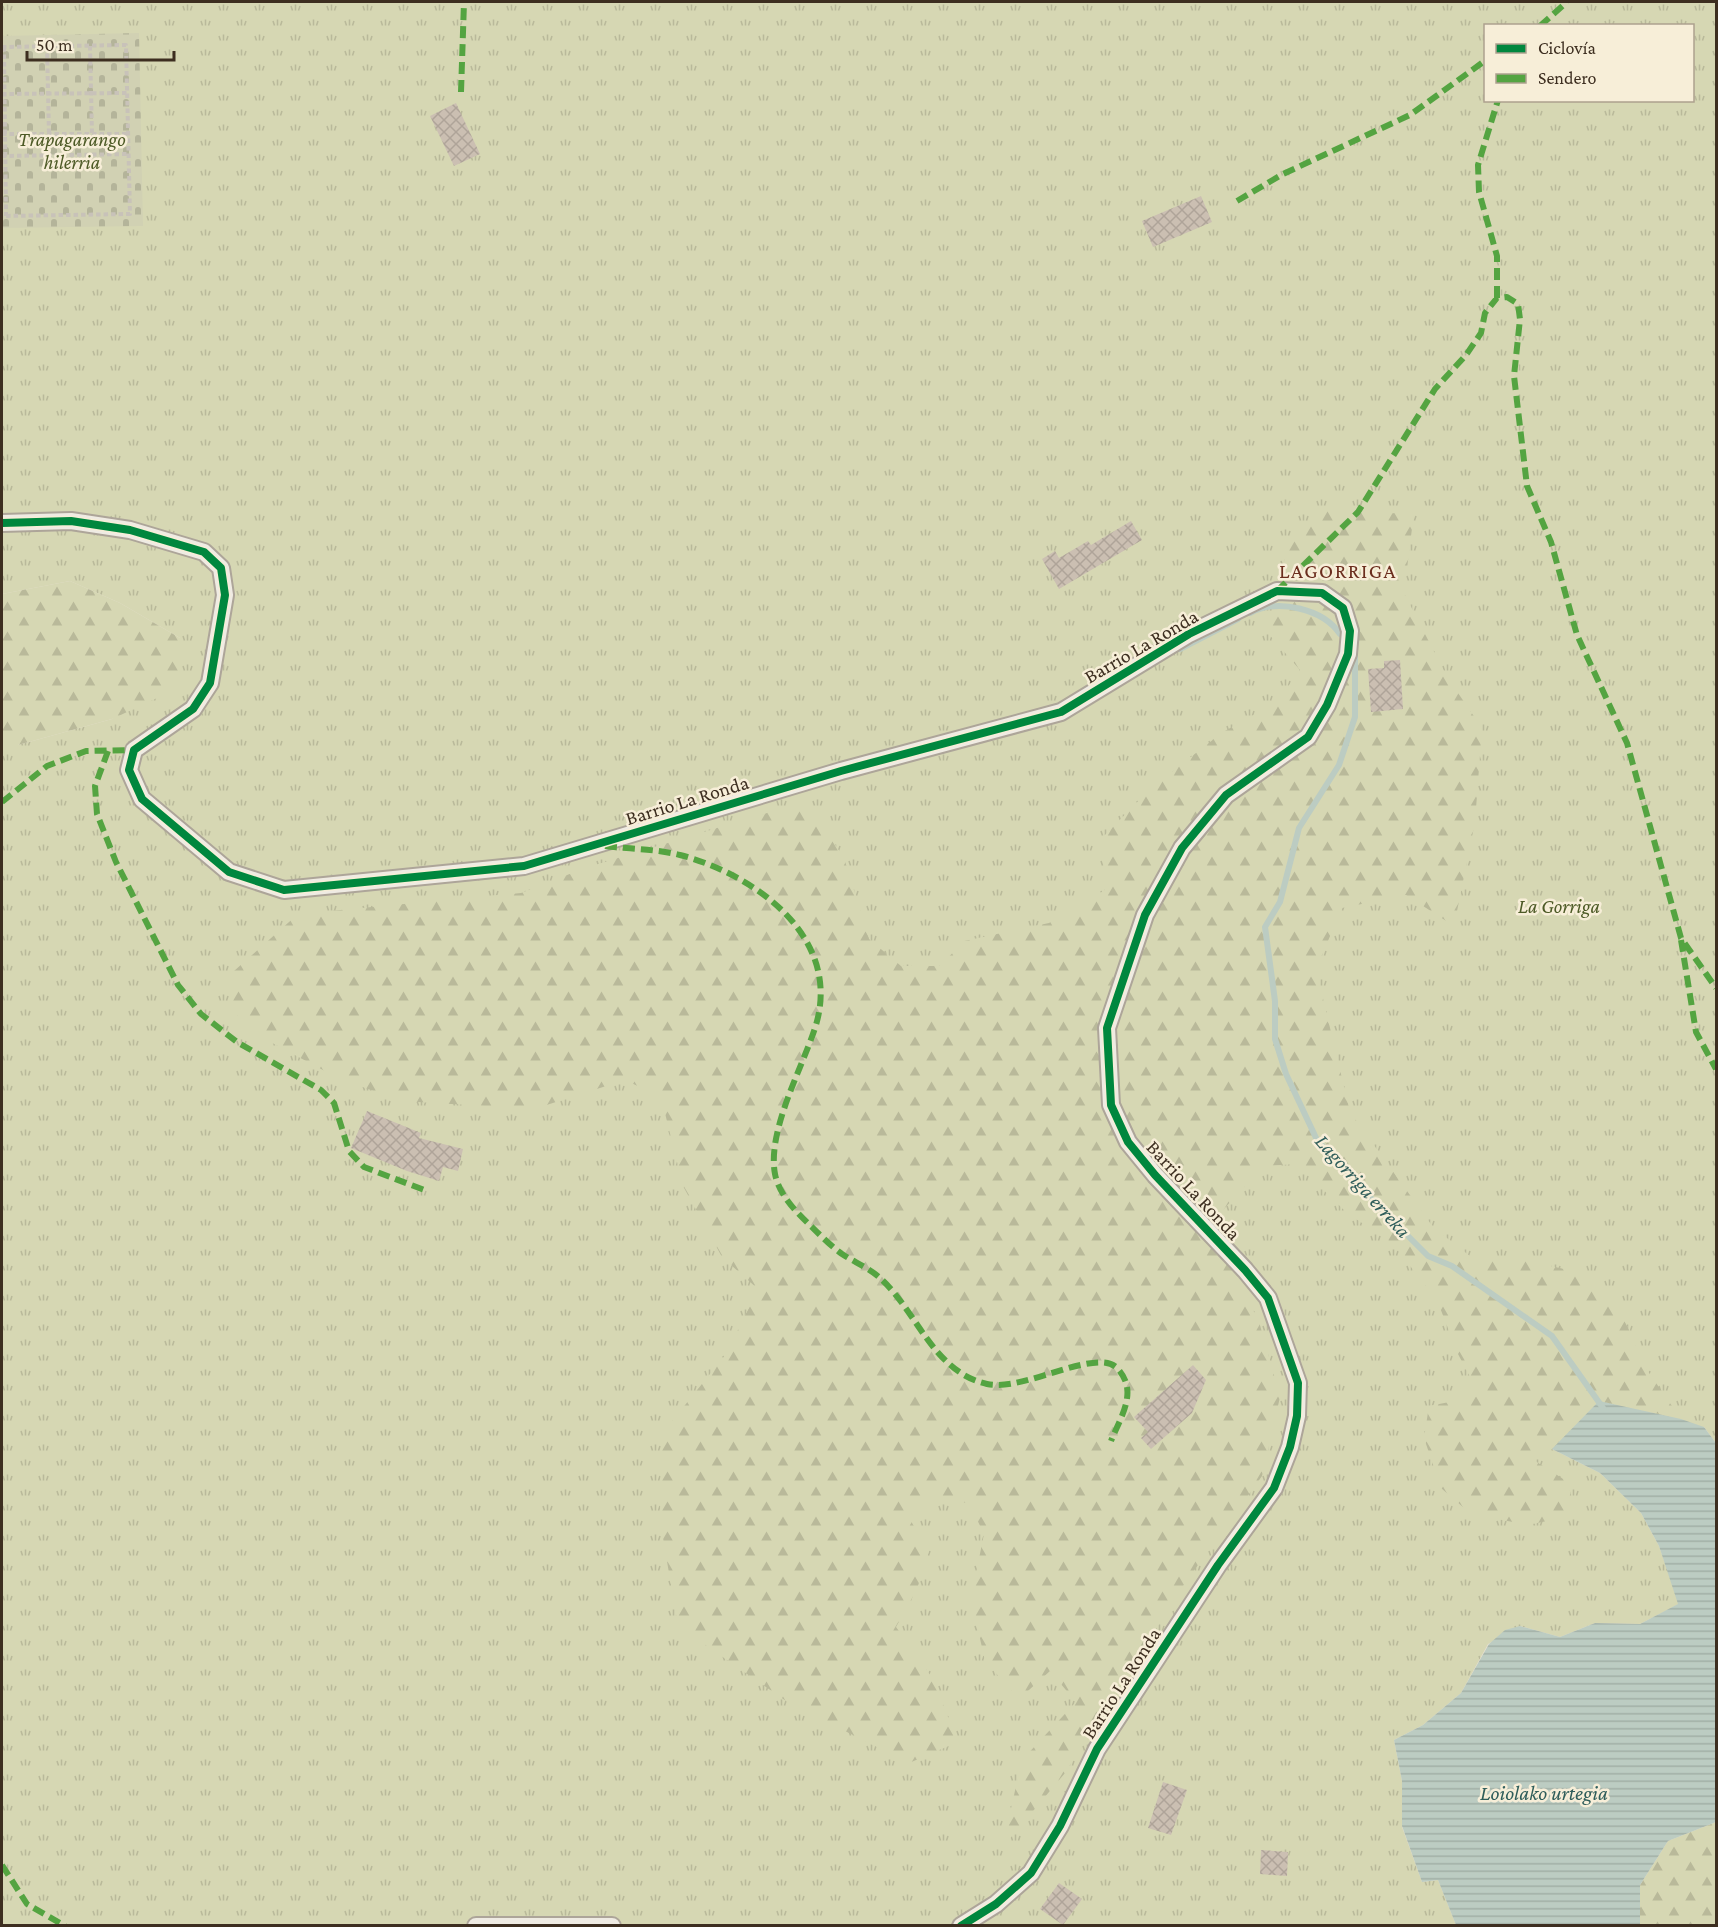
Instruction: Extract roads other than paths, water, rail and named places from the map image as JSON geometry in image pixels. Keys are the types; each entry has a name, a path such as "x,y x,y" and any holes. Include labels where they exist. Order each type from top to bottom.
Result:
{"street":[{"name":"Barrio La Ronda","path":"2,523 71,521 130,530 204,552 221,568 225,595 210,683 193,710 134,750 129,770 142,799 229,872 284,890 524,866 841,771 1060,712 1189,634 1277,591 1322,593 1343,608 1350,631 1348,654 1327,705 1308,737 1226,795 1182,848 1145,915 1107,1028 1112,1105 1128,1142 1155,1175 1245,1270 1268,1298 1298,1383 1297,1416 1290,1447 1274,1488 1218,1566 1097,1749 1060,1826 1031,1873 996,1904 961,1926"},
{"path":"476,1926 612,1926"}],"water":[{"name":"Loiolako urtegia","path":"1599,1401 1681,1419 1704,1427 1716,1443 1716,1822 1668,1841 1640,1885 1640,1925 1456,1925 1438,1880 1422,1882 1402,1826 1402,1781 1394,1740 1423,1725 1461,1693 1489,1644 1505,1630 1520,1626 1560,1637 1595,1623 1640,1624 1678,1604 1659,1546 1641,1513 1600,1473 1552,1449"}],"waterway":[{"name":"Lagorriga erreka","path":"1250,613 1273,606 1299,608 1323,618 1340,634"},
{"name":"Lagorriga erreka","path":"1180,649 1238,619"},
{"name":"Lagorriga erreka","path":"1355,655 1355,717 1339,765 1299,828 1280,902 1265,927 1275,1001 1275,1039 1286,1074 1317,1140 1382,1210 1428,1256 1452,1266 1552,1336 1603,1408"}],"district":[{"name":"LAGORRIGA","path":"1338,571"}],"park label":[{"name":"Trapagarango hilerria","path":"72,150"},
{"name":"La Gorriga","path":"1559,906"}]}
